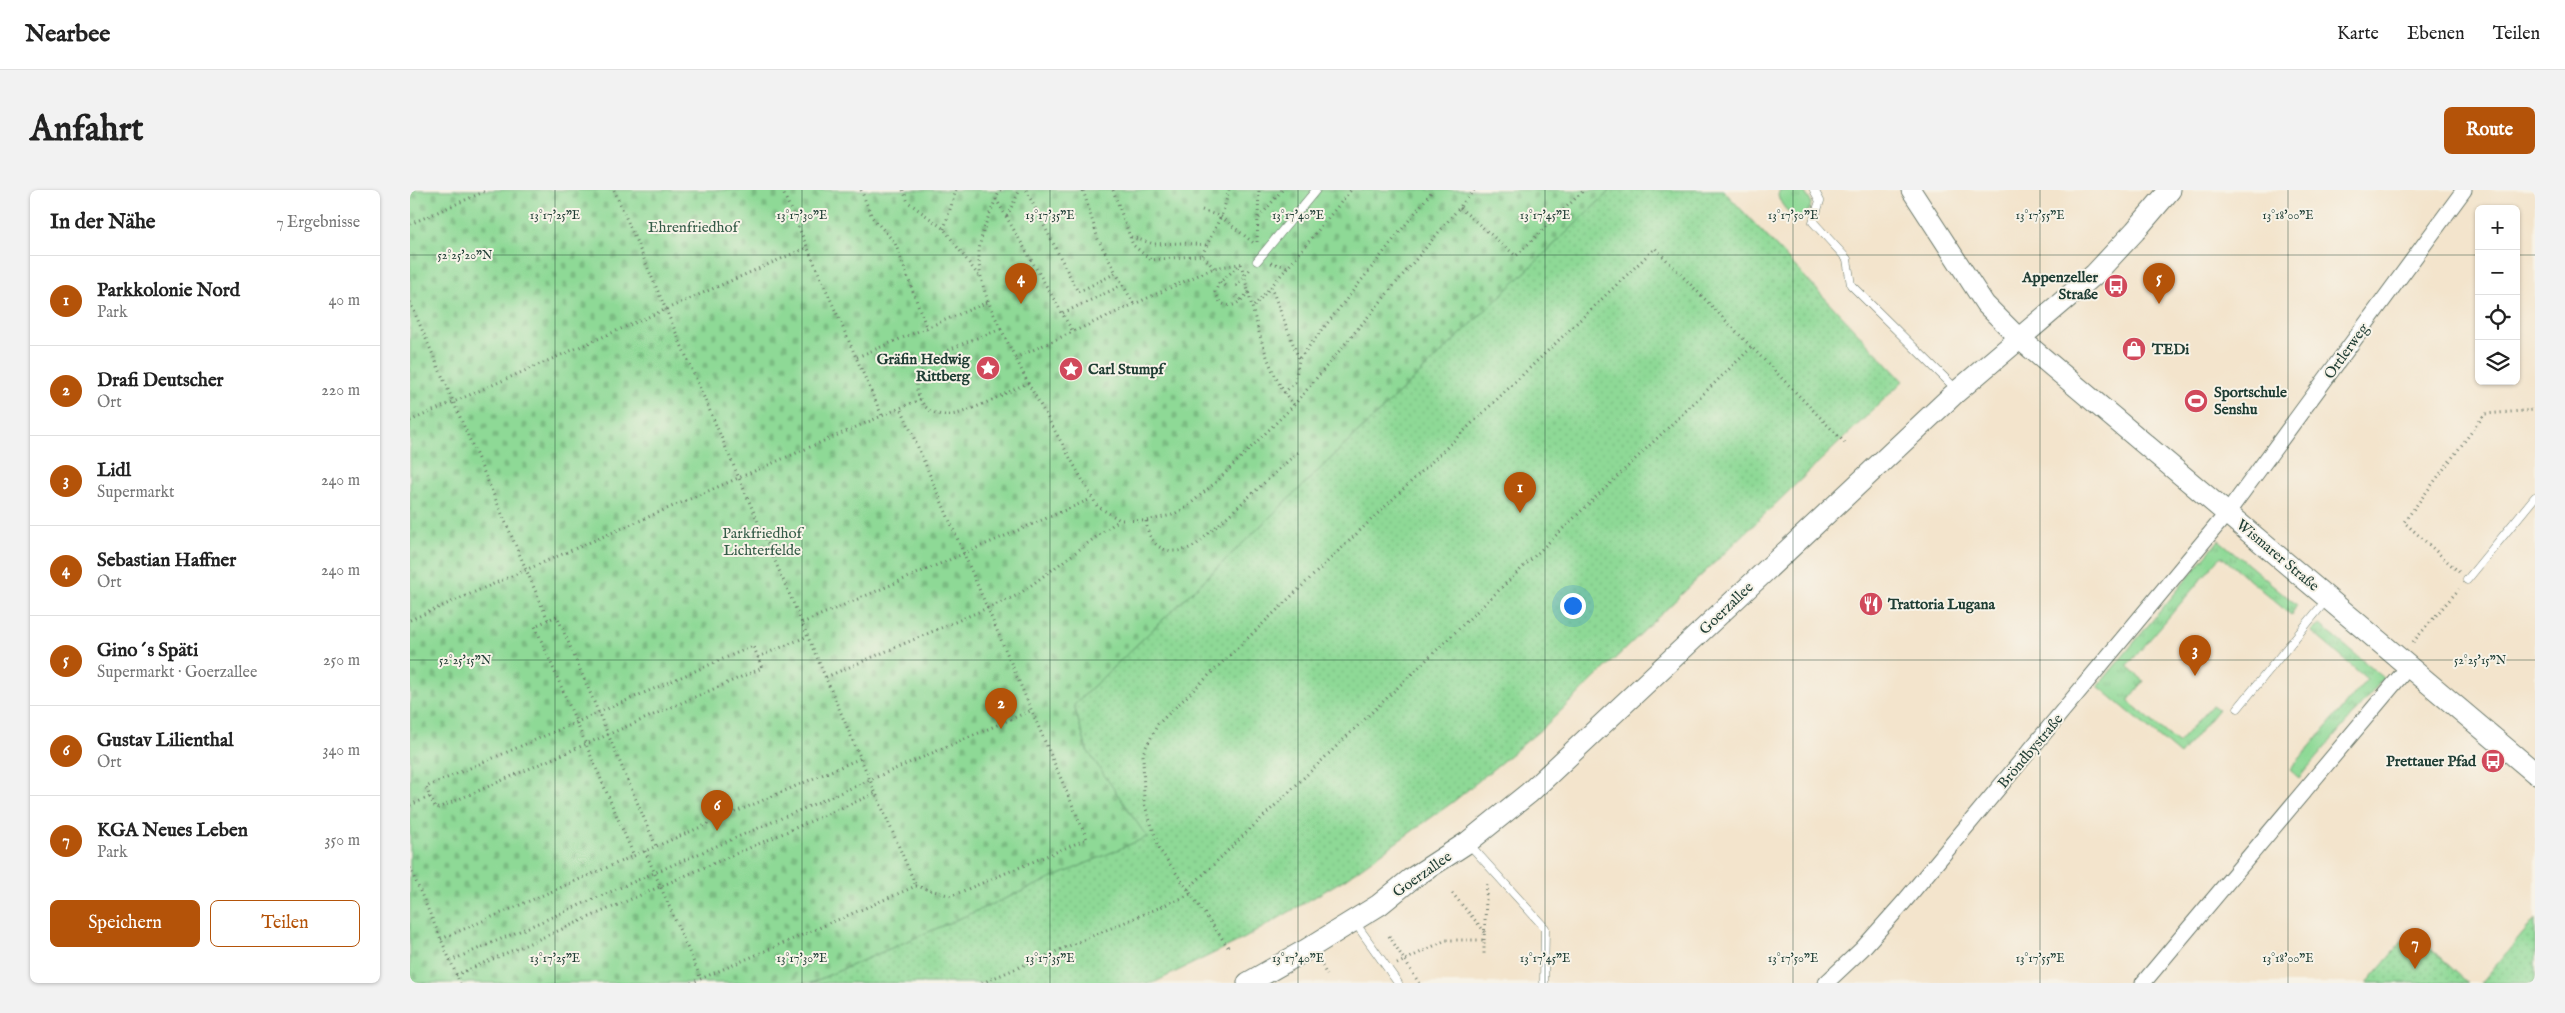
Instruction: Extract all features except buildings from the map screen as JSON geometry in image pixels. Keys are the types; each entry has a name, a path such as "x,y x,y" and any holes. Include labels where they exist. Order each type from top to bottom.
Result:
{"main road":[{"name":"Goerzallee","path":"1248,983 1354,921 1411,879 1468,842 1529,793 1957,391 2095,274 2136,232 2170,190"},
{"name":"Wismarer Straße","path":"2019,338 2228,512 2535,773"}],"street":[{"path":"1910,190 1985,304 2019,338"},
{"name":"Ortlerweg","path":"2228,512 2464,190"},
{"name":"Bröndbystraße","path":"1826,983 1854,957 1904,903 2228,512"},
{"path":"2144,983 2409,666"}],"lane":[{"path":"1257,261 1316,190"},
{"path":"1814,190 1820,201 1813,222 1847,259 1851,285 1957,391"},
{"path":"2468,580 2535,497"},
{"path":"2238,708 2328,598"},
{"path":"1468,842 1545,928 1544,982"},
{"path":"1354,921 1398,983"}],"path":[{"path":"410,224 488,190"},
{"path":"614,190 916,886"},
{"path":"782,190 806,248 857,357 882,416"},
{"path":"861,190 872,217 894,243 927,329"},
{"path":"903,190 908,202 944,229 981,279"},
{"path":"944,229 956,190"},
{"path":"1000,190 980,244 981,279 988,302 1015,358 1091,499 1104,512 1120,520 1146,521 1172,515 1190,504 1216,483 1294,405 1474,190"},
{"path":"1006,216 1020,190"},
{"path":"1026,190 1078,292 1116,274"},
{"path":"1082,190 1098,239 1134,304"},
{"path":"1113,190 1133,246 1151,260 1202,254"},
{"path":"1202,254 1221,217 1229,190"},
{"path":"1260,190 1258,218 1282,190"},
{"path":"1253,306 1288,267 1351,190"},
{"path":"1284,393 1295,382 1299,359 1433,190"},
{"path":"1460,208 1516,256 1584,190"},
{"path":"996,198 1073,332"},
{"path":"1202,210 1221,217 1257,246"},
{"path":"1130,237 1154,244 1182,243 1206,246"},
{"path":"410,421 806,248"},
{"path":"1228,947 1160,850 1144,802 1143,753 1158,724 1655,248 1845,443"},
{"path":"1202,254 1214,268"},
{"path":"1236,286 1257,261"},
{"path":"1015,358 1214,268 1257,261 1288,267"},
{"path":"1241,264 1264,344 1284,393 1294,405"},
{"path":"1241,264 1220,282 1215,292 1220,302 1226,306 1233,306 1249,292"},
{"path":"1220,282 1225,286"},
{"path":"1063,313 1122,285"},
{"path":"1271,287 1299,359"},
{"path":"1236,296 1241,300"},
{"path":"410,302 548,620"},
{"path":"857,357 988,302"},
{"path":"1001,329 928,362 919,374 917,382 920,400 929,410 936,414 952,415 1028,382"},
{"path":"1188,889 1752,347"},
{"path":"410,620 920,400"},
{"path":"691,983 916,886 951,896 1087,839 901,408"},
{"path":"2413,642 2468,580 2404,522 2485,414 2535,410"},
{"path":"1146,521 1147,533 1162,550 1178,552 1188,549 1196,545 1298,452"},
{"path":"802,624 1091,499"},
{"path":"826,677 988,610 1018,595 1120,520"},
{"path":"634,856 534,626 557,616 656,846"},
{"path":"758,657 808,636"},
{"path":"753,646 758,657 762,668 436,809 430,797 426,787 753,646"},
{"path":"450,961 1032,710"},
{"path":"441,939 861,758"},
{"path":"456,975 876,793"},
{"path":"410,806 430,797"},
{"path":"645,851 701,979"},
{"path":"1484,956 1488,866"},
{"path":"410,868 460,983"},
{"path":"1452,893 1485,932"},
{"path":"982,983 1191,894"},
{"path":"1389,936 1419,983"},
{"path":"1389,970 1404,960 1446,940 1484,940"},
{"path":"1322,966 1326,975"}],"green space":[{"name":"Parkfriedhof Lichterfelde","path":"410,190 1611,190 1074,705 1087,750 1148,837 811,983 410,983"},
{"path":"1611,190 1723,190 1903,381 1544,727 1453,802 1345,879 1245,938 1153,983 811,983 1147,837 1087,750 1074,705"},
{"path":"1780,190 1803,190 1811,202 1810,210 1801,217 1793,215 1783,206 1778,194"},
{"path":"2219,540 2297,605 2291,615 2221,556 2127,666 2144,681 2128,701 2178,743 2212,705 2218,709 2180,755 2098,686"},
{"path":"2320,625 2384,678 2299,778 2290,770 2367,679 2311,631"},
{"path":"2535,919 2535,983 2481,983"},
{"path":"2411,931 2468,983 2367,983"}],"place":[{"name":"Appenzeller Straße","path":"2116,286"},
{"name":"Sebastian Haffner","path":"1021,304"},
{"name":"Gino´s Späti","path":"2159,304"},
{"name":"TEDi","path":"2134,349"},
{"name":"Gräfin Hedwig Rittberg","path":"988,368"},
{"name":"Carl Stumpf","path":"1071,369"},
{"name":"Sportschule Senshu","path":"2196,401"},
{"name":"Parkkolonie Nord","path":"1520,513"},
{"name":"Trattoria Lugana","path":"1871,604"},
{"name":"Lidl","path":"2195,676"},
{"name":"Drafi Deutscher","path":"1001,729"},
{"name":"Prettauer Pfad","path":"2493,761"},
{"name":"Gustav Lilienthal","path":"717,831"},
{"name":"KGA Neues Leben","path":"2415,969"}],"park label":[{"name":"Ehrenfriedhof","path":"693,227"}]}
